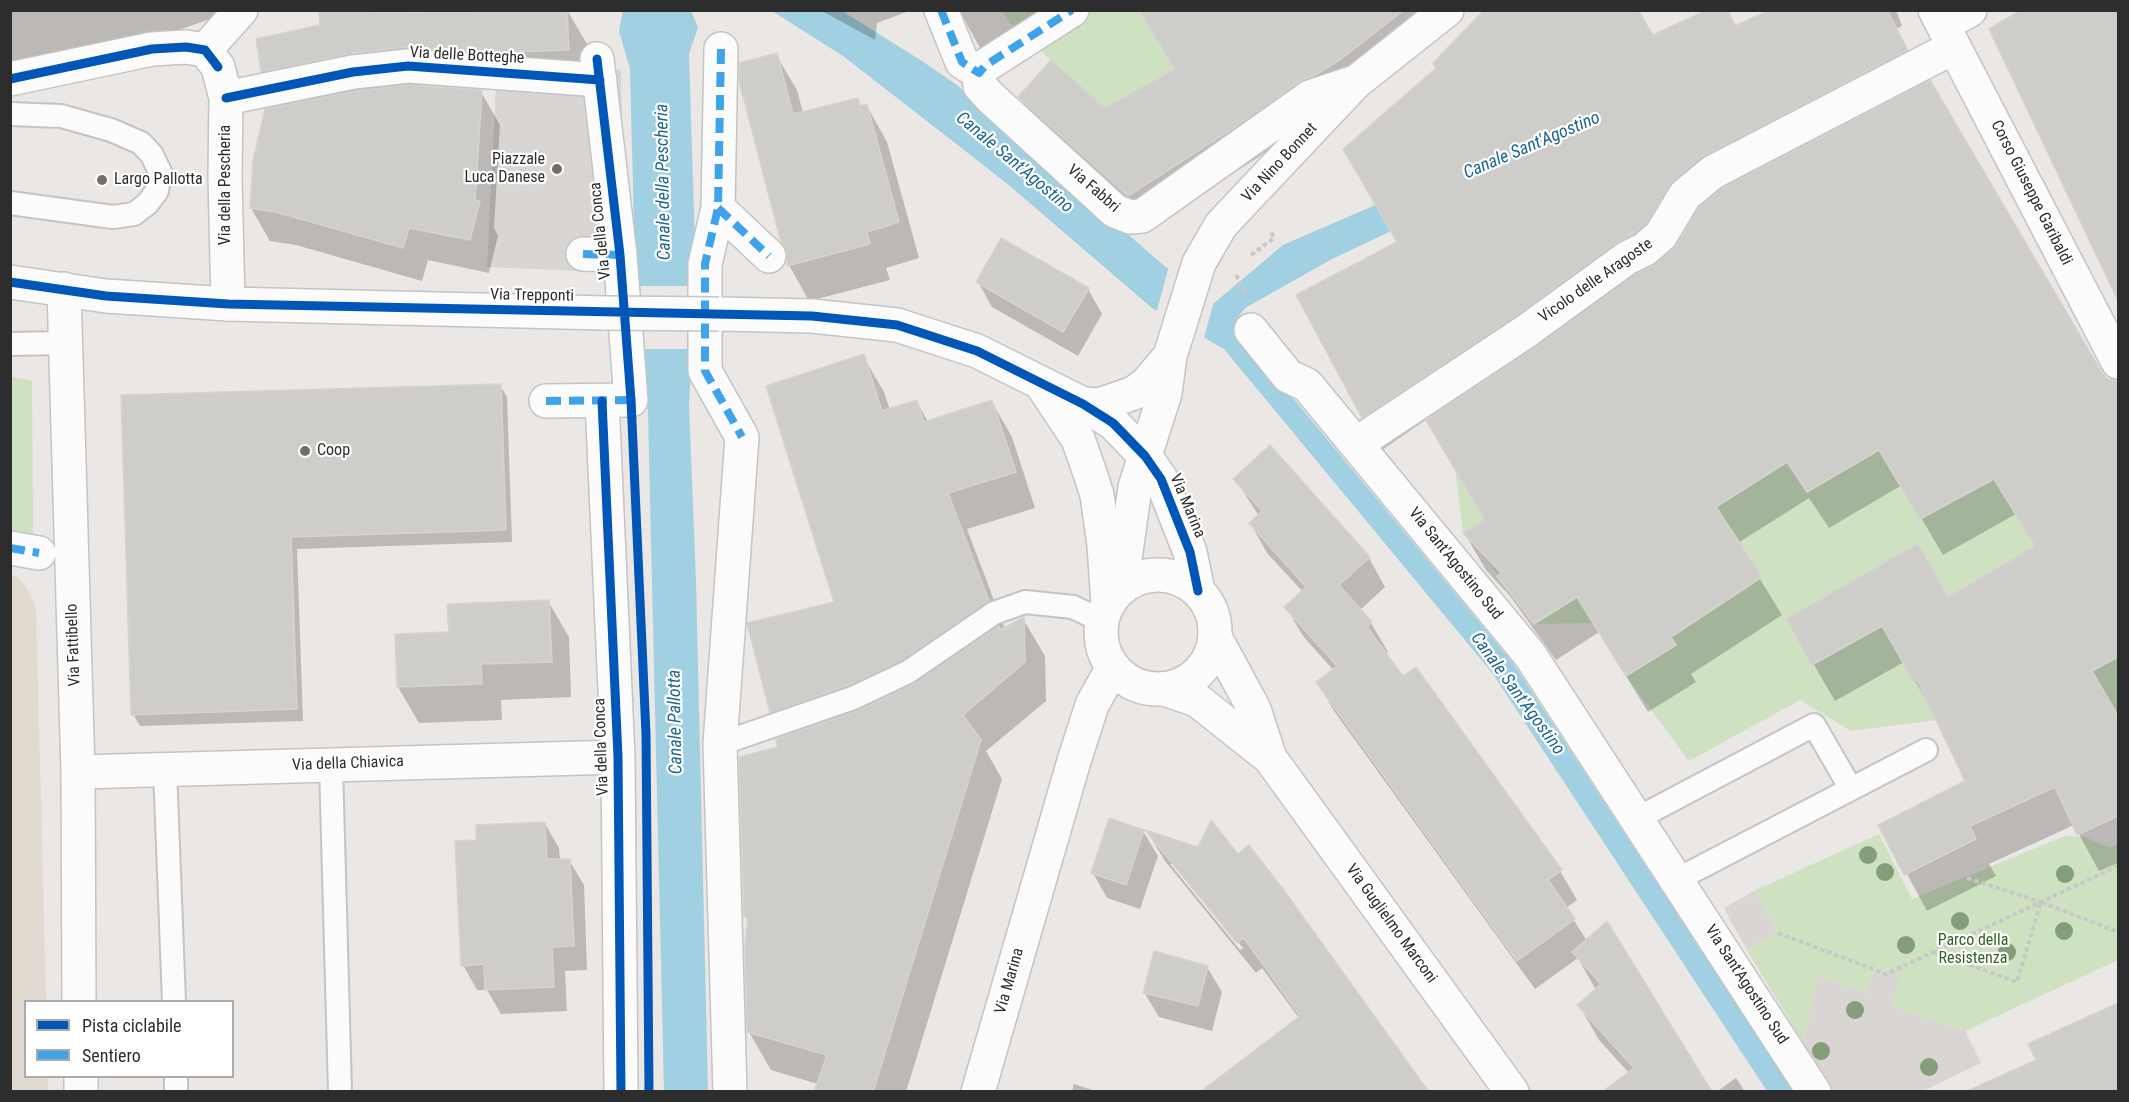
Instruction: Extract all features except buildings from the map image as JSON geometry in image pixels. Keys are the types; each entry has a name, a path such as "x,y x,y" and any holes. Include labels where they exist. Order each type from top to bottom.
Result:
{"street":[{"path":"10,79 152,50 186,47 212,59 240,10"},
{"name":"Via Fabbri","path":"941,10 962,62 979,73 980,86 990,97 1116,212 1130,217 1142,216 1310,97 1356,82"},
{"path":"979,73 986,65 1072,10"},
{"name":"Via Nino Bonnet","path":"1110,604 1135,487 1165,393 1170,356 1199,263 1221,225 1356,82 1447,10"},
{"name":"Corso Giuseppe Garibaldi","path":"1950,23 2118,362"},
{"name":"Vicolo delle Aragoste","path":"1356,444 1515,338 1627,258 1645,249 1661,235 1685,195 1713,171 1950,23"},
{"path":"721,49 718,208 705,264 705,371 742,437 720,744 730,1092"},
{"name":"Via della Pescheria","path":"212,59 226,98 228,304"},
{"name":"Via delle Botteghe","path":"226,98 353,72 408,66 598,69"},
{"name":"Via della Conca","path":"598,69 620,255 617,401 621,1092"},
{"path":"718,208 769,256"},
{"path":"583,254 620,255"},
{"name":"Via Trepponti","path":"10,282 106,296 228,304 812,316 897,325 977,351 1041,384"},
{"name":"Via Fattibello","path":"64,289 78,772 80,1000"},
{"name":"Via Sant'Agostino Sud","path":"1251,330 1288,376 1307,385 1530,655 1678,879 1814,1092"},
{"name":"Via Nino Bonnet","path":"1083,404 1099,405 1134,393 1170,356"},
{"path":"1041,384 1078,439 1097,495 1110,604 1104,648 1113,667 1139,686 1164,689 1183,684 1199,672 1211,656 1215,637 1212,611 1198,591 1174,576 1146,576 1110,604"},
{"name":"Via Marina","path":"1041,384 1083,404 1113,423 1145,456 1161,479 1179,522 1190,552 1198,591"},
{"path":"546,401 617,401"},
{"name":"Via Guglielmo Marconi","path":"1215,637 1254,710 1270,758"},
{"name":"Via Marina","path":"978,1092 1077,750 1092,705 1113,667"},
{"name":"Via Guglielmo Marconi","path":"1164,689 1197,700 1270,758 1510,1091"},
{"name":"Via della Chiavica","path":"78,772 618,757"}],"lane":[{"path":"10,114 61,116 111,130 141,143 152,155 160,172 157,191 147,204 134,214 113,217 10,202"},
{"path":"10,344 65,343"},
{"path":"720,744 853,698 908,672 994,613 1025,602 1073,606 1110,604"},
{"path":"1638,818 1814,725 1851,789"},
{"path":"1678,879 1926,750"},
{"path":"331,765 340,1092"},
{"path":"165,769 174,1000"}],"path":[{"path":"1778,933 1886,974 2118,867"},
{"path":"1967,878 2042,902 2118,932"},
{"path":"1934,952 2017,982 2042,902"}],"shaded area":[{"name":"Piazzale Luca Danese","path":"497,64 621,70 625,273 487,267"},
{"path":"10,575 17,576 28,590 36,608 46,1000 24,1000 24,1078 48,1078 48,1091 11,1091"},
{"path":"1754,891 1778,933 1747,950 1724,908"},
{"path":"1902,966 1892,1007 1965,1031 1981,1063 1923,1091 1833,1091 1803,1042 1819,976 1866,993 1876,969 1886,974"}],"green space":[{"path":"1001,11 1297,11 1121,123 1010,23"},
{"path":"1870,226 2055,410 2118,545 2118,728 1977,796 1936,720 1851,731 1800,700 1689,761 1626,676 1594,623 1534,624 1483,555 1463,533 1455,468"},
{"path":"11,377 32,381 33,534 11,530"},
{"name":"Parco della Resistenza","path":"1879,834 1912,899 2065,836 2085,837 2110,848 2118,844 2118,960 1965,1031 1891,1007 1899,967 1886,974 1866,993 1820,977 1803,1042 1747,950 1778,932 1754,891"}],"water":[{"path":"623,10 691,11 698,27 689,54 696,277 689,406 696,581 708,1091 664,1091 648,413 635,268 630,69 619,31"},
{"name":"Canale Sant'Agostino","path":"772,11 842,11 922,61 957,85 1162,264 1213,304 1283,245 1479,160 1853,11 1888,11 1891,17 1772,61 1425,215 1332,259 1245,308 1237,319 1238,330 1244,339 1513,663 1793,1091 1767,1091 1493,674 1224,349 1152,308 1010,186 950,139 843,56"}],"pier":[{"path":"1169,266 1213,300 1215,298 1203,341 1156,314"},
{"path":"633,286 698,286 695,349 639,349"}],"marked path":[{"path":"941,10 962,62 979,73 986,65 1072,10"},
{"path":"721,49 718,208 705,264 705,371 742,437"},
{"path":"718,208 769,256"},
{"path":"583,254 620,255"},
{"path":"546,401 631,400 631,395"},
{"path":"10,548 39,553"}],"cycle path":[{"path":"10,79 152,49 186,47 205,50 218,67"},
{"path":"597,59 620,255 631,400 646,734 649,1092"},
{"path":"226,98 353,72 408,66 600,80"},
{"path":"10,282 106,296 228,304 812,316 897,325 977,351 1083,404 1113,423 1145,456 1161,479 1190,552 1198,591"},
{"path":"602,401 618,757 621,1092"}],"place":[{"name":"Piazzale Luca Danese","path":"557,169"},
{"name":"Largo Pallotta","path":"102,180"},
{"name":"Coop","path":"305,451"}],"water label":[{"name":"Canale della Pescheria","path":"664,182"},
{"name":"Canale Pallotta","path":"676,722"}]}
